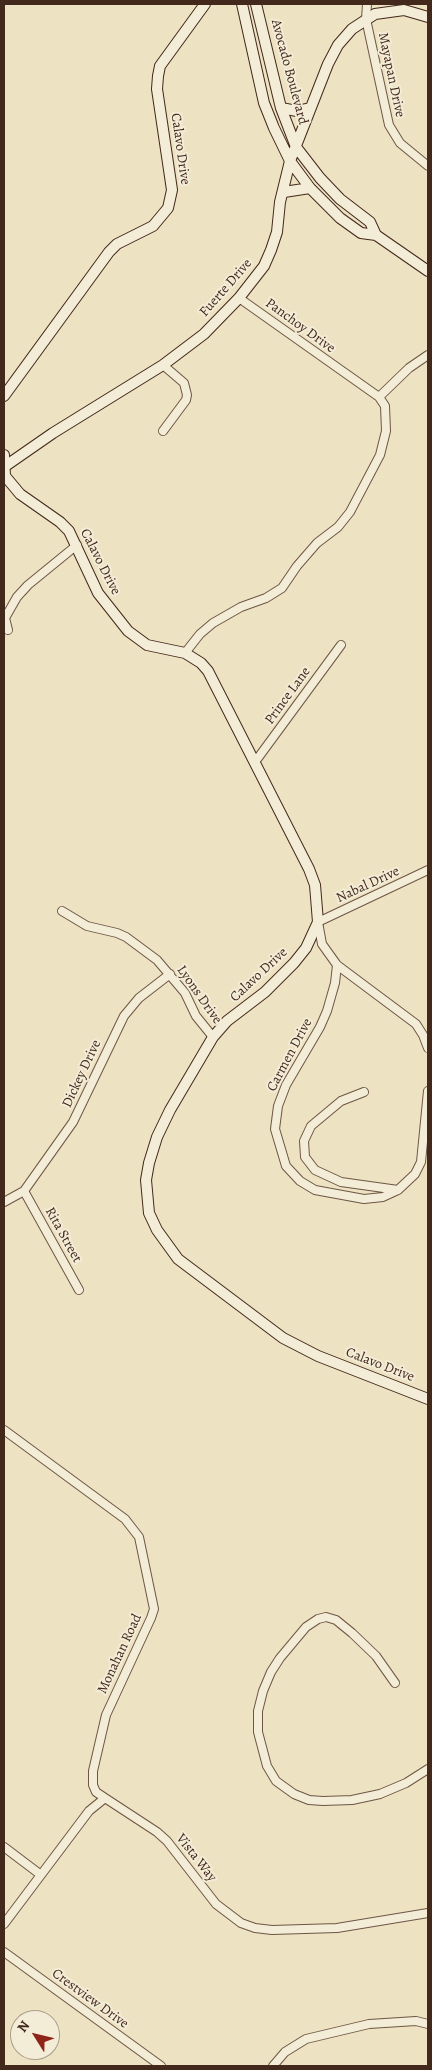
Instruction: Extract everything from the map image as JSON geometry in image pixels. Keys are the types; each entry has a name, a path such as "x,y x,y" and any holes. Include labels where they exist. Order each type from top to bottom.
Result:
{"street":[{"name":"Calavo Drive","path":"4,396 109,252 117,244 154,226 168,208 172,190 157,89 158,76 160,66 205,4"},
{"name":"Avocado Boulevard","path":"242,4 264,103 290,161 310,188 340,218 361,232 376,235 428,271"},
{"name":"Avocado Boulevard","path":"256,4 281,108 296,147 320,178 340,199 370,222 376,235"},
{"name":"Mayapan Drive","path":"367,4 366,19 389,125 400,143 428,166"},
{"name":"Fuerte Drive","path":"4,467 53,433 163,365 204,334 240,298 264,266 271,250 277,232 280,202 284,192 290,161 332,54 338,45 352,29 374,14 404,10 428,17"},
{"path":"281,108 296,111 310,108"},
{"path":"284,192 310,188"},
{"name":"Panchoy Drive","path":"240,298 379,397"},
{"path":"185,653 200,634 213,623 241,606 266,598 282,588 297,566 317,543 338,526 350,512 380,455 386,432 385,406 379,397 409,368 428,355"},
{"path":"163,365 184,383 187,395 186,400 163,431"},
{"name":"Calavo Drive","path":"4,456 5,476 20,494 60,522 69,531 98,593 128,631 147,645 185,653 201,663 208,671 256,762 309,869 315,885 318,922 306,948 265,992 227,1021 212,1037 170,1110 157,1137 149,1163 146,1180 149,1213 157,1230 178,1259 283,1338 318,1356 374,1376 428,1399"},
{"path":"8,630 5,618 17,597 28,585 77,545"},
{"name":"Prince Lane","path":"256,762 341,645"},
{"name":"Nabal Drive","path":"318,922 428,870"},
{"name":"Lyons Drive","path":"62,911 87,926 126,936 156,960 185,993 196,1016 212,1037"},
{"path":"318,922 322,944 337,965 416,1024 428,1048"},
{"name":"Carmen Drive","path":"337,965 335,983 327,1011 320,1027 286,1085 278,1106 275,1130 286,1166 300,1181 315,1190 364,1199 383,1197 398,1190 415,1174 421,1162 428,1091"},
{"name":"Dickey Drive","path":"24,1192 74,1122 124,1016 139,998 170,974"},
{"path":"364,1092 341,1101 311,1126 304,1141 306,1157 315,1170 341,1182 398,1190"},
{"path":"4,1202 24,1192"},
{"name":"Rita Street","path":"24,1192 79,1290"},
{"name":"Monahan Road","path":"4,1430 125,1519 139,1537 154,1609 106,1714 93,1770 93,1786 96,1792 105,1798"},
{"path":"395,1683 376,1656 352,1633 336,1620 326,1617 318,1619 306,1627 280,1658 271,1672 263,1691 258,1712 258,1732 267,1766 276,1781 294,1794 309,1800 323,1802 352,1800 380,1794 406,1783 428,1769"},
{"path":"4,1924 89,1811 105,1798"},
{"name":"Vista Way","path":"105,1798 157,1832 167,1841 216,1904 241,1923 255,1928 272,1930 336,1928 428,1913"},
{"path":"4,1847 41,1874"},
{"name":"Crestview Drive","path":"4,1952 161,2066"},
{"path":"273,2066 286,2052 306,2039 369,2024 416,2021 428,2024"}]}
